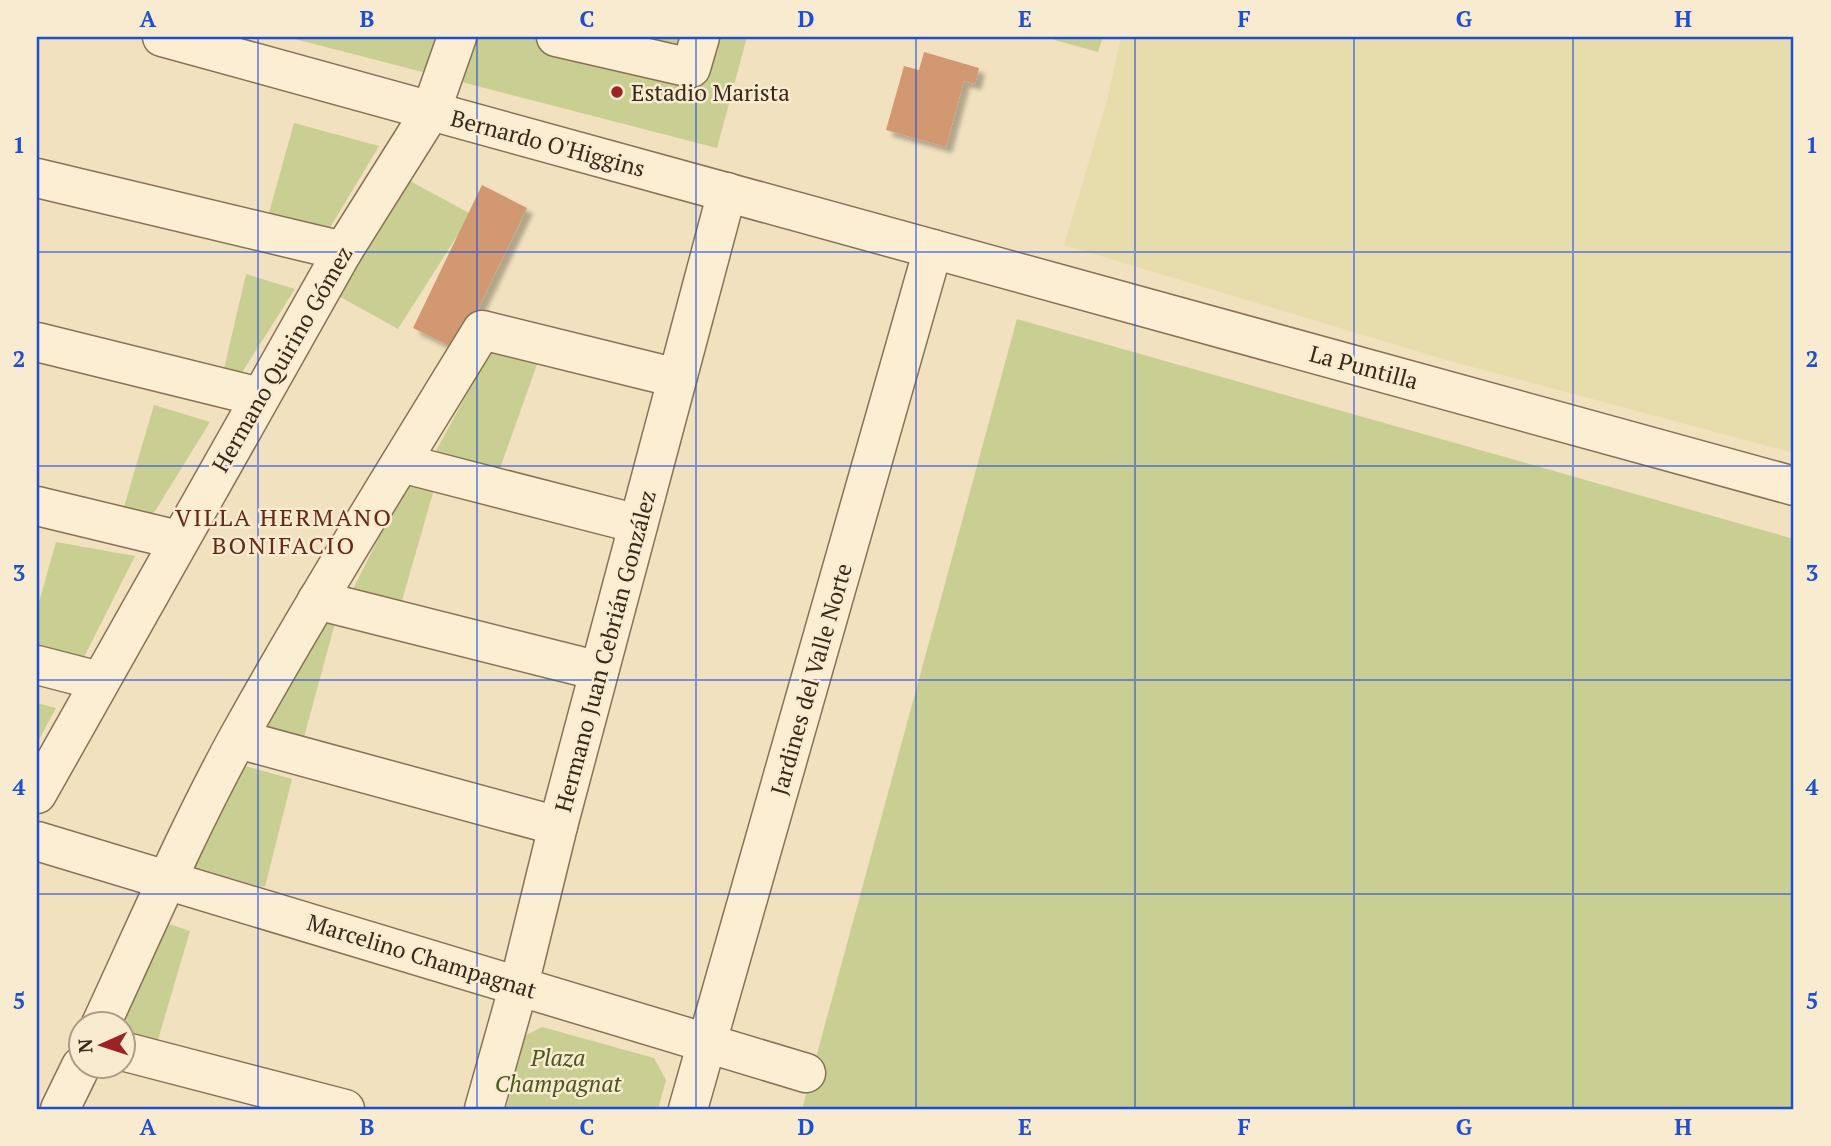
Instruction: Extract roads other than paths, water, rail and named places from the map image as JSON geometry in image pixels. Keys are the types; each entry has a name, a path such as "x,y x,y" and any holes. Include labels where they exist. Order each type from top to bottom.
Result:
{"street":[{"name":"Bernardo O'Higgins","path":"163,37 933,249"},
{"name":"Hermano Quirino Gómez","path":"37,794 342,251 430,111 457,37"},
{"path":"556,37 691,68 700,37"},
{"path":"37,178 342,251"},
{"name":"Hermano Juan Cebrián González","path":"484,1109 727,192"},
{"name":"La Puntilla","path":"933,249 1794,486"},
{"name":"Jardines del Valle Norte","path":"688,1109 933,249"},
{"path":"108,1010 238,739 317,600 482,330 677,378"},
{"path":"37,342 260,397"},
{"path":"401,463 638,524"},
{"path":"37,506 178,540"},
{"path":"317,600 599,671"},
{"path":"37,665 99,681"},
{"path":"238,739 558,826"},
{"name":"Marcelino Champagnat","path":"37,841 806,1073"},
{"path":"136,1055 345,1109"},
{"path":"60,1109 74,1080"}],"place":[{"name":"Estadio Marista","path":"617,92"}],"district":[{"name":"VILLA HERMANO BONIFACIO","path":"284,531"}],"park label":[{"name":"Plaza Champagnat","path":"558,1070"}]}
